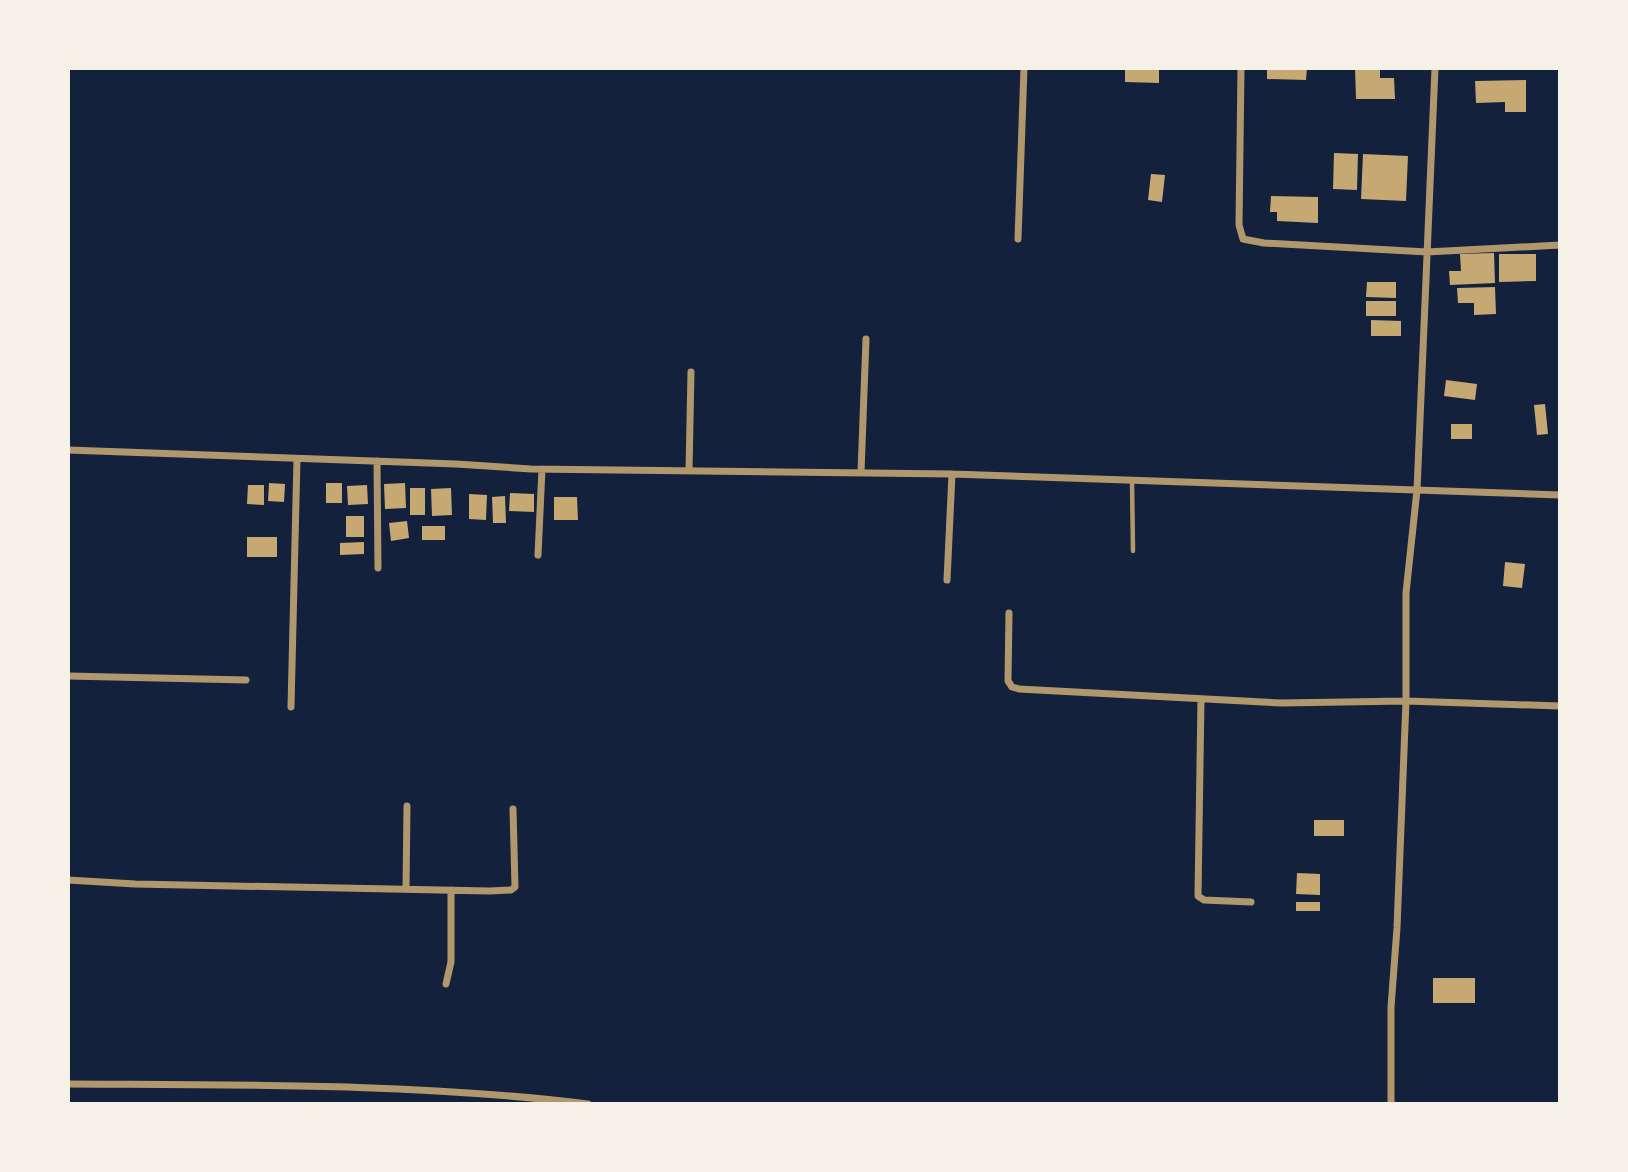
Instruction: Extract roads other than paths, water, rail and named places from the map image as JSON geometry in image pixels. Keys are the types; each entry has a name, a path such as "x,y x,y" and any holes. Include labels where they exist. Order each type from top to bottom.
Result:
{"street":[{"path":"1018,239 1024,68"},
{"path":"1241,68 1239,225 1243,239 1264,243 1427,252 1560,245"},
{"path":"1391,1104 1391,1007 1397,928 1406,593 1418,490 1435,68"},
{"path":"861,472 866,339"},
{"path":"689,471 691,372"},
{"path":"68,450 542,470 952,474 1560,495"},
{"path":"291,707 297,459"},
{"path":"377,461 378,568"},
{"path":"538,555 542,470"},
{"path":"947,580 952,474"},
{"path":"1009,613 1008,681 1012,687 1019,690 1281,703 1405,701 1560,706"},
{"path":"68,676 247,680"},
{"path":"1201,699 1196,881 1198,896 1204,900 1251,901"},
{"path":"405,889 407,806"},
{"path":"68,880 135,884 511,890 515,887 513,809"},
{"path":"446,984 451,962 451,890"},
{"path":"68,1084 361,1086 520,1096 588,1104"}],"lane":[{"path":"1132,480 1133,551"}]}
